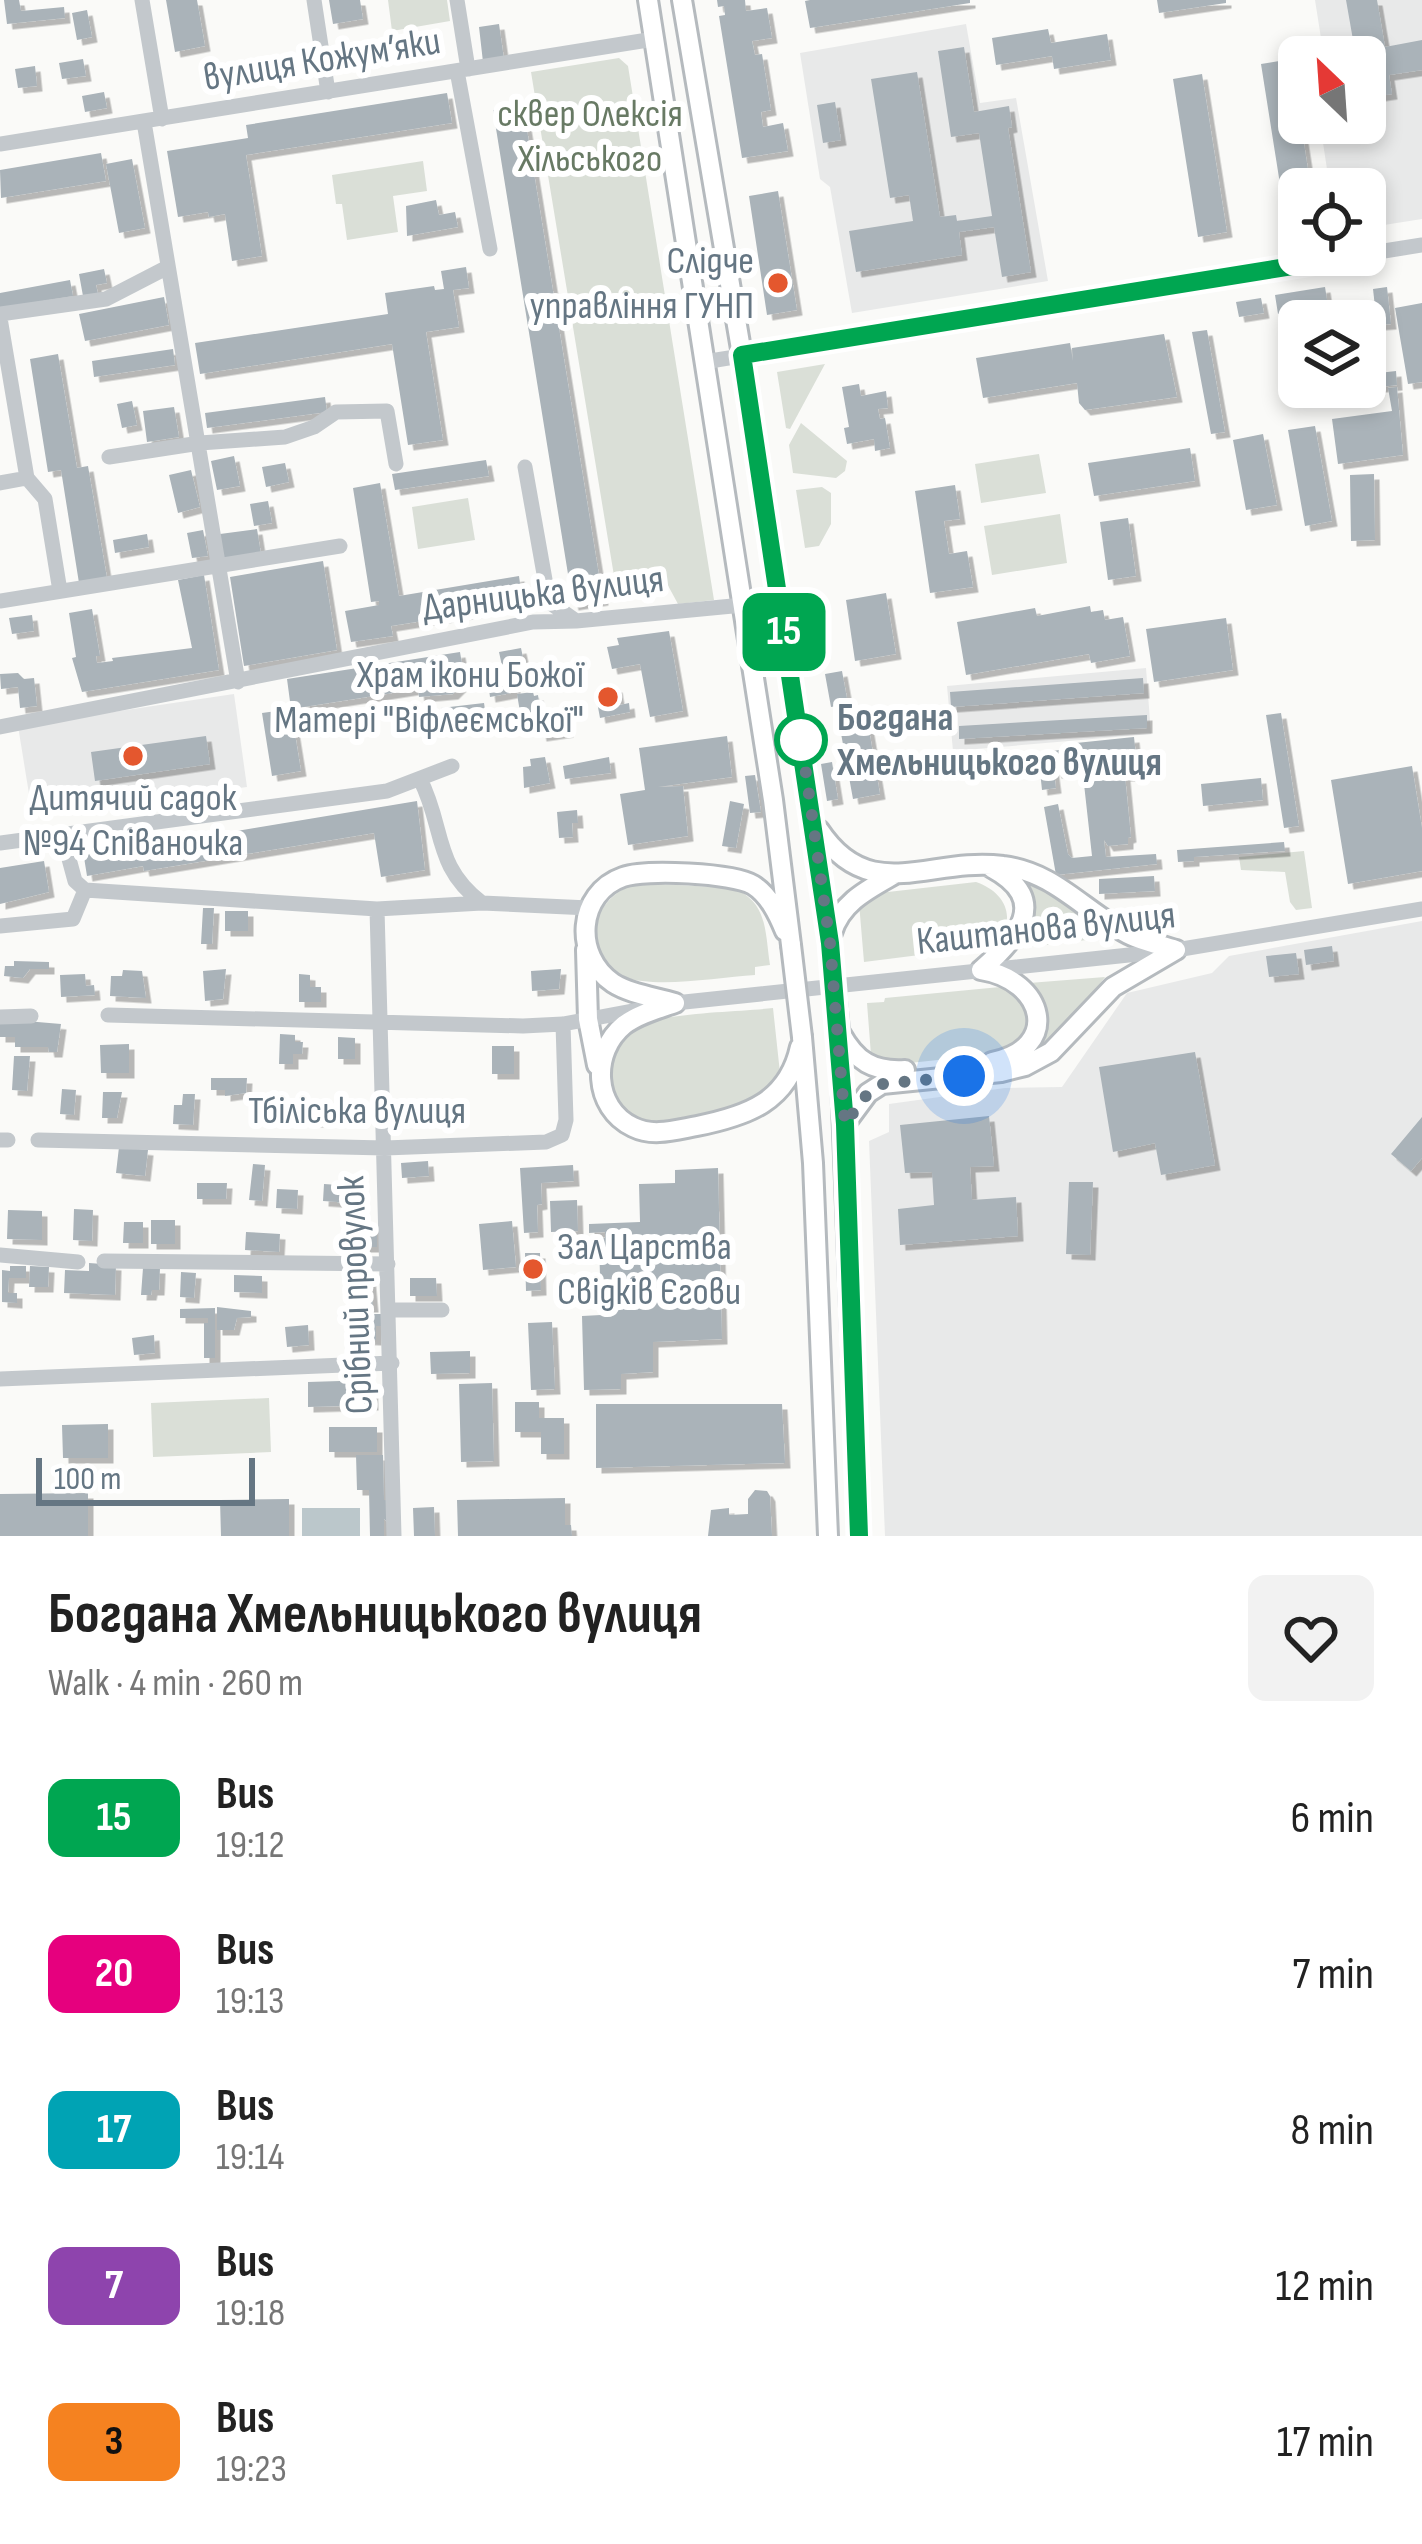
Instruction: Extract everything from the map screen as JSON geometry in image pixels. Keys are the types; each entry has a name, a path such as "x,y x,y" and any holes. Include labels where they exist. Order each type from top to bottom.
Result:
{"main road":[{"path":"647,0 743,605 802,1037 813,1163 828,1536"},
{"path":"682,0 742,355 830,943 845,1124 859,1536"},
{"path":"815,824 843,860 865,870 896,874 978,863 1035,873 1132,936 1175,950"},
{"path":"978,863 1011,881 1021,894 1025,912 1022,927 981,970"},
{"path":"830,943 844,909 896,874"},
{"path":"791,945 766,898 739,880 630,875 608,885 589,908 588,1019 600,1082 613,1112 636,1129 658,1132 756,1110 778,1093 796,1065 802,1037"},
{"path":"586,941 597,967 613,983 675,1003"},
{"path":"845,1124 868,1093 882,1084 1000,1072 1052,1052 1113,987 1175,950"},
{"path":"839,1030 852,1053 868,1066 887,1071 998,1062 1013,1056 1035,1032 1033,1001 1022,985 1004,974 981,970"},
{"path":"600,1082 602,1056 616,1032 636,1017 675,1003"}],"street":[{"path":"142,0 162,119"},
{"path":"314,0 328,92"},
{"path":"457,0 462,70 490,249"},
{"name":"вулиця Кожум’яки","path":"0,144 654,39"},
{"path":"144,122 238,682"},
{"path":"1386,251 1422,245"},
{"path":"60,591 45,499 27,478 0,316 106,299 166,268"},
{"path":"704,362 1278,269"},
{"path":"109,457 200,442 285,437 314,427 336,412 387,411 396,464"},
{"path":"524,467 549,602 576,622"},
{"path":"0,483 27,478"},
{"path":"0,601 340,546"},
{"name":"Дарницька вулиця","path":"0,727 532,622 743,605"},
{"path":"0,843 387,791 452,766"},
{"path":"420,779 449,869 482,903"},
{"path":"62,833 74,880 85,890 377,909 482,903 589,908"},
{"path":"0,926 73,919 85,890"},
{"name":"Срібний провулок","path":"377,909 394,1536"},
{"name":"Каштанова вулиця","path":"108,1016 563,1024 675,1003 1175,950 1422,909"},
{"path":"0,1017 31,1016"},
{"name":"Тбіліська вулиця","path":"38,1139 385,1148 547,1142 562,1135 566,1120 563,1024"},
{"path":"0,1255 78,1262"},
{"path":"104,1261 388,1264"},
{"path":"389,1310 442,1310"},
{"path":"0,1378 392,1363"}],"shaded area":[{"path":"1315,0 1422,0 1422,219 1386,225 1386,168 1327,168 1323,144 1386,144 1386,36 1321,36"},
{"path":"966,24 980,103 1016,98 1048,281 852,313 830,187 820,179 800,53"},
{"path":"1146,668 1151,734 953,751 947,686"},
{"name":"Дитячий садок №94 Співаночка","path":"234,694 247,787 41,814 39,799 30,800 18,726"},
{"path":"1422,921 1422,1536 885,1536 869,1141 889,1132 889,1104 1005,1088 1062,1087 1127,993 1212,973 1229,956"},
{"path":"302,1508 360,1508 360,1536 302,1536"}],"green space":[{"path":"388,0 447,0 450,21 392,31"},
{"name":"сквер Олексія Хільського","path":"619,58 628,66 714,600 678,604 665,580 616,588 531,72"},
{"path":"423,161 427,191 393,196 398,232 347,240 332,175"},
{"path":"825,364 790,429 786,428 777,372"},
{"path":"801,423 847,461 845,471 836,478 793,473 789,445"},
{"path":"1039,454 1046,493 981,503 975,464"},
{"path":"822,487 831,493 831,524 819,546 805,548 796,490"},
{"path":"468,498 475,540 418,549 412,507"},
{"path":"1060,514 1067,563 992,575 984,526"},
{"path":"1304,851 1312,908 1296,910 1290,902 1285,872 1241,870 1239,857"},
{"path":"1010,874 1042,885 1110,937 1023,948 1035,918 1025,891"},
{"path":"976,882 996,893 1006,910 1005,928 991,946 864,962 859,903 879,893"},
{"path":"639,883 733,888 744,894 763,919 770,965 755,967 755,975 671,982 624,977 608,968 594,942 600,912 623,889"},
{"path":"1105,977 1064,1032 1033,1055 1044,1037 1046,1019 1029,983"},
{"path":"1000,987 1014,993 1027,1015 1023,1036 1003,1053 891,1065 871,1055 867,1003"},
{"path":"773,1008 780,1073 752,1103 719,1114 659,1122 639,1121 616,1103 608,1075 610,1061 624,1035 637,1026 684,1015"},
{"path":"269,1398 271,1452 153,1457 151,1403"}],"building":[{"path":"4,0 19,0 21,11 64,7 65,18 7,24"},
{"path":"166,0 197,0 205,46 175,52"},
{"path":"329,0 360,0 363,19 333,24"},
{"path":"717,0 745,0 746,11 767,8 772,38 752,41 755,55 762,54 771,110 761,112 763,127 783,123 788,151 742,158 719,16 725,15 724,6 718,7"},
{"path":"1157,0 1226,0 1226,3 1159,13"},
{"path":"1346,0 1377,0 1383,36 1352,36"},
{"path":"805,1 970,3 810,28"},
{"path":"87,10 92,37 77,40 72,13"},
{"path":"499,24 504,59 483,62 479,27"},
{"path":"1048,29 1051,43 1107,34 1111,60 1054,69 1052,56 996,65 992,38"},
{"path":"428,31 431,47 337,62 335,48"},
{"path":"1422,40 1422,70 1389,75 1392,94 1386,95 1386,47"},
{"path":"964,47 974,112 1009,106 1012,127 1008,128 1031,272 1002,277 994,227 959,232 962,255 856,272 849,231 913,221 909,195 890,198 871,79 917,72 940,217 956,215 957,221 992,216 979,133 951,137 938,51"},
{"path":"83,59 86,76 62,79 59,63"},
{"path":"1278,61 1278,144 1304,144 1308,168 1278,171 1261,64"},
{"path":"35,66 37,86 18,88 15,69"},
{"path":"1202,74 1227,232 1198,237 1173,79"},
{"path":"104,92 107,108 85,112 82,96"},
{"path":"447,93 452,123 246,155 262,256 232,261 225,214 178,217 167,151 248,138 246,125"},
{"path":"835,102 841,140 823,143 817,105"},
{"path":"523,105 603,600 573,605 493,110"},
{"path":"101,153 106,181 1,198 0,170"},
{"path":"132,159 145,228 119,233 106,164"},
{"path":"778,191 797,310 767,315 749,196"},
{"path":"436,200 439,215 455,212 458,227 407,236 406,206"},
{"path":"466,267 469,288 453,290 459,327 426,332 443,440 408,445 392,344 200,374 195,343 388,314 385,293 434,286 444,289 441,271"},
{"path":"104,269 107,283 96,285 98,294 83,296 79,274"},
{"path":"70,280 73,296 0,308 0,293"},
{"path":"1325,287 1327,300 1278,300 1278,314 1275,295"},
{"path":"1387,287 1391,324 1386,324 1386,300 1374,300 1373,289"},
{"path":"164,297 169,325 85,341 79,314"},
{"path":"1261,298 1264,313 1239,317 1236,302"},
{"path":"1422,303 1422,382 1408,384 1395,308"},
{"path":"1207,330 1225,432 1211,434 1192,332"},
{"path":"1164,334 1177,397 1085,410 1079,403 1077,383 983,398 976,358 1070,343 1073,361 1072,348"},
{"path":"173,349 175,365 94,377 92,361"},
{"path":"58,354 77,468 88,466 107,578 79,583 61,470 48,472 30,359"},
{"path":"1396,371 1397,385 1386,386 1386,372"},
{"path":"859,384 861,396 886,391 888,408 878,409 880,419 885,418 890,448 875,451 874,439 847,444 842,387"},
{"path":"1397,387 1403,455 1338,464 1332,419 1392,411 1388,388"},
{"path":"325,397 327,412 207,428 205,413"},
{"path":"132,401 137,425 122,428 117,404"},
{"path":"174,407 179,437 147,442 143,411"},
{"path":"1315,426 1332,521 1305,526 1288,430"},
{"path":"1263,434 1277,505 1246,510 1233,440"},
{"path":"1190,448 1195,481 1094,496 1088,463"},
{"path":"234,456 240,486 217,490 211,461"},
{"path":"486,460 489,476 395,490 392,474"},
{"path":"285,463 289,482 266,487 262,467"},
{"path":"191,470 200,507 178,513 169,475"},
{"path":"1374,474 1375,540 1351,541 1350,475"},
{"path":"380,483 399,596 519,576 523,605 391,626 393,636 351,642 345,611 379,605 379,601 371,602 353,488"},
{"path":"955,485 960,519 944,521 949,554 967,551 973,587 930,593 915,491"},
{"path":"268,501 272,523 254,526 250,504"},
{"path":"1128,518 1136,576 1108,580 1100,522"},
{"path":"257,529 261,554 224,559 220,534"},
{"path":"203,530 208,556 192,558 187,533"},
{"path":"147,534 149,547 115,553 113,540"},
{"path":"323,561 337,650 244,666 230,577"},
{"path":"204,575 219,670 82,692 72,658 76,657 69,613 92,609 100,656 96,656 97,663 192,648 178,580"},
{"path":"886,593 896,654 855,661 846,600"},
{"path":"1090,606 1091,612 1103,610 1105,620 1123,617 1130,656 1091,663 1089,654 966,675 957,622 1035,608 1037,616"},
{"path":"32,615 34,631 12,634 9,618"},
{"path":"1226,618 1233,670 1154,682 1146,629"},
{"path":"669,631 683,711 650,717 640,664 612,669 607,647 619,645 617,638"},
{"path":"521,648 525,667 504,675 499,652"},
{"path":"460,652 465,682 453,694 419,697 418,689 291,709 287,679"},
{"path":"842,671 848,704 831,707 825,674"},
{"path":"18,673 24,679 34,678 37,706 20,708 18,687 1,689 0,674"},
{"path":"513,678 516,692 490,697 488,682"},
{"path":"1143,678 1144,693 951,707 950,692"},
{"name":"Храм ікони Божої Матері \"Віфлеємської\"","path":"617,687 620,705 629,703 630,712 600,718 595,691"},
{"path":"533,692 540,710 533,712 536,728 523,730 517,694"},
{"path":"484,703 486,716 443,723 441,708"},
{"path":"291,709 301,771 272,776 262,713"},
{"path":"866,712 880,794 853,799 838,717"},
{"path":"1281,713 1299,826 1284,828 1266,715"},
{"path":"1147,715 1147,728 959,739 959,726"},
{"path":"566,716 568,732 541,736 539,721"},
{"path":"206,736 210,764 95,781 91,752"},
{"path":"727,736 732,777 658,787 683,786 688,836 628,845 620,794 645,790 639,748"},
{"path":"1134,737 1138,775 1125,776 1131,837 1128,844 1108,846 1104,840 1106,857 1156,854 1157,864 1056,875 1044,807 1058,804 1068,854 1072,858 1092,856 1083,775 1125,770 1124,758 1079,763 1079,768 1056,773 1053,751 1077,747 1076,743"},
{"path":"1051,750 1056,788 1042,790 1038,752"},
{"path":"545,757 550,783 524,788 523,767 531,766 530,759"},
{"path":"609,757 611,773 565,779 563,766"},
{"path":"832,762 838,799 827,801 821,764"},
{"path":"1412,766 1422,828 1422,871 1348,884 1331,780"},
{"path":"755,775 761,812 750,813 745,776"},
{"path":"1261,778 1263,800 1203,806 1201,784"},
{"path":"417,801 425,870 381,877 374,833 87,876 83,851 147,841 147,846"},
{"path":"730,801 744,804 736,848 722,846"},
{"path":"577,810 573,837 559,838 557,812"},
{"path":"1284,842 1285,851 1178,862 1177,850"},
{"path":"44,861 49,892 0,904 0,868"},
{"path":"1154,876 1155,891 1099,894 1099,879"},
{"path":"203,908 214,908 212,944 201,944"},
{"path":"225,911 248,911 248,931 225,931"},
{"path":"1332,946 1334,961 1306,965 1304,950"},
{"path":"1296,953 1299,974 1269,977 1266,956"},
{"path":"14,961 49,962 49,969 30,969 23,978 4,976 5,966 14,966"},
{"path":"226,969 223,999 205,1001 203,971"},
{"path":"561,969 559,989 532,991 531,971"},
{"path":"123,970 142,971 146,998 110,996 111,976 122,976"},
{"path":"85,974 86,986 94,985 95,995 61,997 60,975"},
{"path":"299,974 310,975 310,987 321,987 321,1002 299,1002"},
{"path":"14,1020 61,1024 57,1052 49,1052 48,1047 15,1047 15,1037 0,1037 0,1024 14,1024"},
{"path":"280,1034 295,1035 295,1042 303,1042 302,1054 293,1054 293,1064 279,1064"},
{"path":"338,1037 355,1038 355,1059 338,1059"},
{"path":"129,1044 129,1073 101,1073 100,1045"},
{"path":"492,1046 514,1046 514,1074 492,1074"},
{"path":"1195,1052 1215,1165 1161,1175 1155,1143 1113,1152 1099,1067"},
{"path":"14,1056 30,1056 27,1091 12,1090"},
{"path":"211,1078 247,1078 246,1093 225,1096 225,1090 211,1090"},
{"path":"62,1089 76,1090 74,1115 60,1114"},
{"path":"103,1092 122,1092 117,1118 102,1118"},
{"path":"183,1094 195,1094 193,1125 173,1124 174,1105 182,1105"},
{"path":"295,1100 320,1101 319,1122 294,1121"},
{"path":"408,1102 430,1102 430,1122 407,1122"},
{"path":"989,1116 994,1166 970,1167 972,1200 1016,1197 1018,1236 900,1245 898,1209 934,1205 932,1172 905,1173 900,1125"},
{"path":"1422,1117 1422,1158 1411,1171 1391,1154"},
{"path":"119,1147 148,1150 145,1176 116,1173"},
{"path":"428,1161 429,1176 402,1178 401,1163"},
{"path":"253,1164 265,1165 262,1201 249,1200"},
{"path":"573,1165 574,1181 541,1183 538,1232 524,1233 520,1168"},
{"path":"718,1168 722,1339 653,1342 653,1372 621,1374 621,1389 584,1390 582,1316 601,1315 599,1238 605,1238 605,1232 589,1233 589,1224 640,1222 639,1184 675,1183 675,1170"},
{"path":"1069,1182 1093,1182 1090,1255 1066,1254"},
{"path":"197,1183 227,1183 226,1199 197,1199"},
{"path":"324,1184 353,1186 352,1203 323,1201"},
{"path":"277,1189 298,1190 297,1209 276,1208"},
{"path":"577,1200 578,1231 551,1232 550,1201"},
{"path":"74,1209 93,1210 92,1241 73,1240"},
{"path":"8,1210 42,1211 42,1240 7,1239"},
{"path":"151,1220 175,1220 175,1244 151,1244"},
{"path":"512,1221 516,1267 483,1270 479,1224"},
{"path":"124,1222 143,1222 143,1243 123,1243"},
{"path":"355,1226 377,1226 377,1247 355,1247"},
{"path":"246,1232 280,1234 279,1252 245,1250"},
{"path":"525,1253 540,1253 541,1290 526,1291"},
{"path":"89,1263 116,1265 115,1295 64,1293 65,1270 89,1271"},
{"path":"10,1266 26,1266 26,1278 9,1278 8,1293 17,1293 17,1303 2,1302 2,1270 10,1271"},
{"path":"30,1266 49,1267 48,1287 29,1287"},
{"path":"143,1268 160,1268 159,1290 152,1290 151,1295 141,1295"},
{"path":"181,1272 196,1273 194,1298 180,1297"},
{"path":"351,1274 370,1274 373,1307 358,1307 359,1294 351,1294"},
{"path":"234,1275 262,1276 262,1293 234,1292"},
{"path":"410,1278 436,1278 437,1296 410,1296"},
{"path":"217,1307 251,1311 251,1317 237,1318 234,1330 217,1330"},
{"path":"215,1308 215,1358 204,1358 208,1318 180,1318 180,1309"},
{"path":"358,1314 384,1314 384,1326 376,1326 376,1340 357,1339"},
{"path":"552,1322 555,1389 531,1390 528,1323"},
{"path":"308,1325 309,1345 287,1347 285,1327"},
{"path":"154,1335 155,1353 134,1355 132,1338"},
{"path":"470,1351 470,1373 431,1374 430,1352"},
{"path":"372,1380 373,1405 308,1407 308,1382"},
{"path":"492,1383 494,1461 461,1462 459,1384"},
{"path":"515,1402 539,1402 539,1418 564,1418 564,1454 541,1454 541,1432 515,1432"},
{"path":"596,1404 782,1404 785,1463 596,1468"},
{"path":"108,1424 108,1458 63,1458 62,1425"},
{"path":"329,1427 377,1427 377,1452 329,1452"},
{"path":"356,1455 383,1455 390,1524 384,1519 384,1536 370,1536 369,1490 357,1490"},
{"path":"755,1490 770,1496 772,1536 708,1536 711,1510 729,1508 729,1515 748,1514 748,1499"},
{"path":"88,1493 88,1536 0,1536 0,1494"},
{"path":"565,1498 565,1525 571,1525 572,1536 458,1536 457,1500"},
{"path":"289,1499 289,1536 221,1536 220,1500"},
{"path":"434,1507 435,1536 414,1536 413,1508"}],"bus line":[{"name":"15","path":"859,1536 839,1030 812,803 742,355 1278,268"}],"place":[{"name":"Слідче управління ГУНП","path":"778,283"},
{"name":"Храм ікони Божої Матері \"Віфлеємської\"","path":"608,697"},
{"name":"Богдана Хмельницького вулиця","path":"801,740"},
{"name":"Дитячий садок №94 Співаночка","path":"133,756"},
{"name":"Зал Царства Свідків Єгови","path":"533,1269"}],"route":[{"path":"801,740 799,724 830,943 845,1124 868,1093 882,1084 964,1076"}]}
